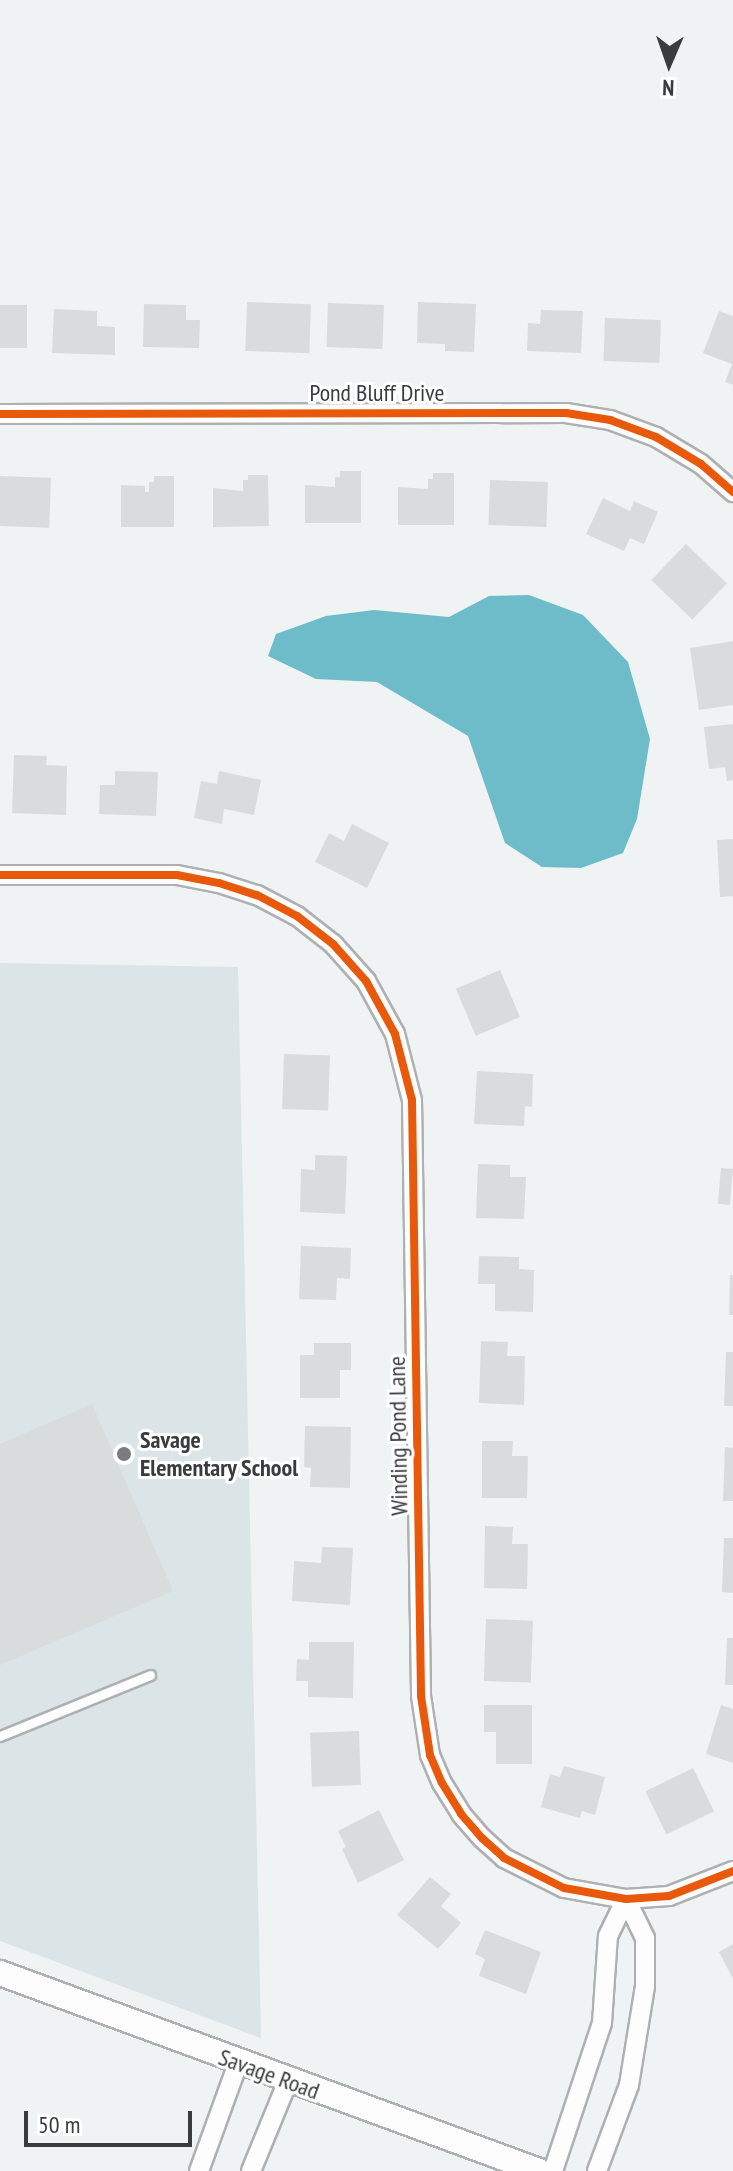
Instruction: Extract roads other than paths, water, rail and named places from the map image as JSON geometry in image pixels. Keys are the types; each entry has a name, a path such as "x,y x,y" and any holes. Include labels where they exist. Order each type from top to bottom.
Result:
{"street":[{"name":"Pond Bluff Drive","path":"0,414 578,415 610,420 656,437 701,464 733,492"},
{"name":"Winding Pond Lane","path":"0,875 177,875 257,895 297,916 333,944 366,981 395,1034 412,1100 421,1696 430,1755 461,1814 504,1858 564,1888 626,1899"},
{"path":"626,1899 682,1892 733,1871"},
{"path":"553,2171 602,2023 608,1936 626,1899"},
{"path":"597,2171 629,2085 645,1986 645,1938 626,1899"},
{"name":"Savage Road","path":"0,1973 238,2063 539,2171"},
{"path":"199,2171 238,2063"},
{"path":"251,2171 288,2081"}],"lane":[{"path":"0,1736 150,1675"}],"water":[{"path":"529,595 583,615 628,662 650,739 637,819 623,853 581,868 542,867 505,843 468,736 377,682 316,679 268,656 276,634 326,616 374,610 449,617 489,596"}],"place":[{"name":"Savage Elementary School","path":"124,1454"}]}
